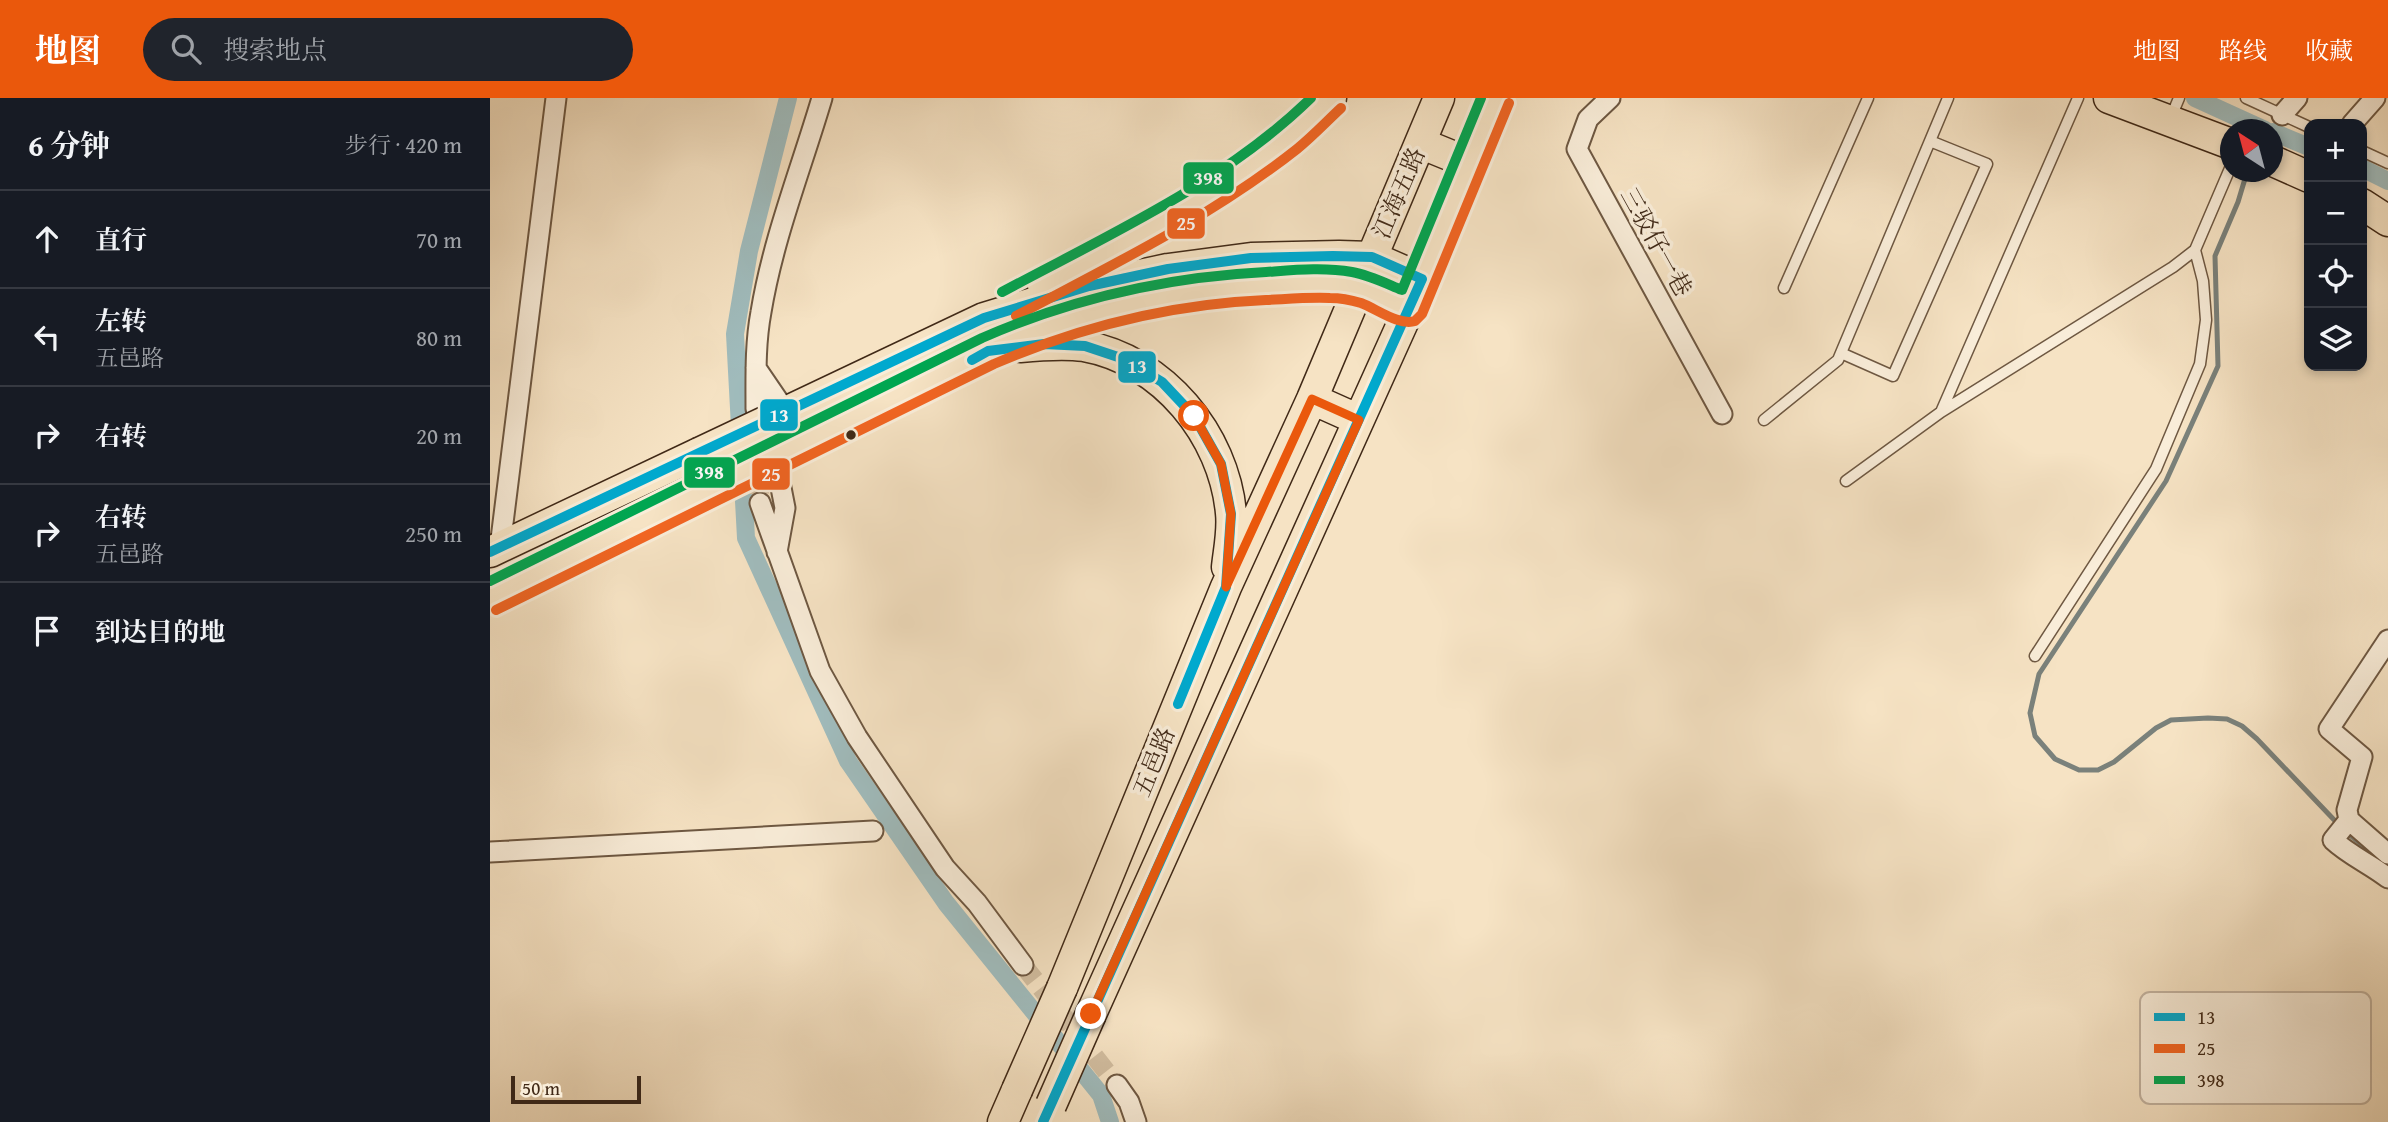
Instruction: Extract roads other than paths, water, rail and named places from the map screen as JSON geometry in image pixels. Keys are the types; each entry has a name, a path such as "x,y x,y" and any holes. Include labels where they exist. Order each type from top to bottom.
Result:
{"main road":[{"path":"495,549 699,453 771,413 984,318 1157,225 1289,137 1331,98"},
{"name":"江海五路","path":"1360,288 1439,98"},
{"path":"984,318 1089,286 1168,269 1250,272 1360,288 1409,309 1496,98"},
{"path":"2109,98 2173,112 2220,138"},
{"path":"1420,143 1469,163"},
{"path":"2283,165 2304,175"},
{"path":"2367,207 2388,221"},
{"path":"490,597 988,351 1097,309 1177,293 1250,272 1333,256 1372,257 1422,279"},
{"name":"五邑路","path":"1003,1122 1062,988 1226,587 1360,288"},
{"name":"五邑路","path":"1047,1114 1409,309"},
{"path":"988,351 1044,344 1085,346 1124,359 1162,382 1194,416 1221,464 1231,514 1226,587"},
{"path":"1312,399 1359,420"}],"street":[{"path":"495,549 556,98"},
{"path":"771,413 756,368 761,312 774,253 821,98"},
{"name":"三驳仔一巷","path":"1609,98 1588,119 1577,149 1723,414"},
{"path":"2281,115 2297,98"},
{"path":"2356,119 2375,98"},
{"path":"756,368 771,413"},
{"path":"775,457 785,508 777,553"},
{"path":"760,503 820,671 857,737 945,868 976,903 1023,965"},
{"path":"2388,640 2329,729 2362,757 2347,810 2348,820 2333,840 2388,878"},
{"path":"2348,820 2388,854"},
{"path":"490,852 873,831"},
{"path":"1117,1085 1129,1102 1136,1122"}],"lane":[{"path":"1784,288 1868,98"},
{"path":"1764,420 1838,360 1948,98"},
{"path":"1941,412 2078,98"},
{"path":"2246,98 2304,125"},
{"path":"1841,352 1893,376 1987,164 1930,141"},
{"path":"2367,153 2388,163"},
{"path":"1846,481 1941,412 2173,267 2195,250 2224,182"},
{"path":"2035,656 2157,469 2200,364 2206,320 2203,281 2195,250"}],"waterway":[{"path":"788,98 749,251 735,334 746,538 848,761 946,903 1101,1095 1110,1122"},
{"path":"2195,98 2241,119"},
{"path":"2283,136 2304,145"},
{"path":"2367,170 2388,181"},
{"path":"2244,182 2215,256 2218,366 2166,481 2039,674 2030,713 2035,736 2055,759 2079,770 2098,770 2114,762 2156,728 2171,720 2227,719 2242,726 2257,739 2339,825"},
{"path":"2346,832 2371,852"},
{"path":"2379,858 2388,866"}],"tunnel":[{"path":"756,417 760,503"},
{"path":"1023,965 1117,1085"}]}
